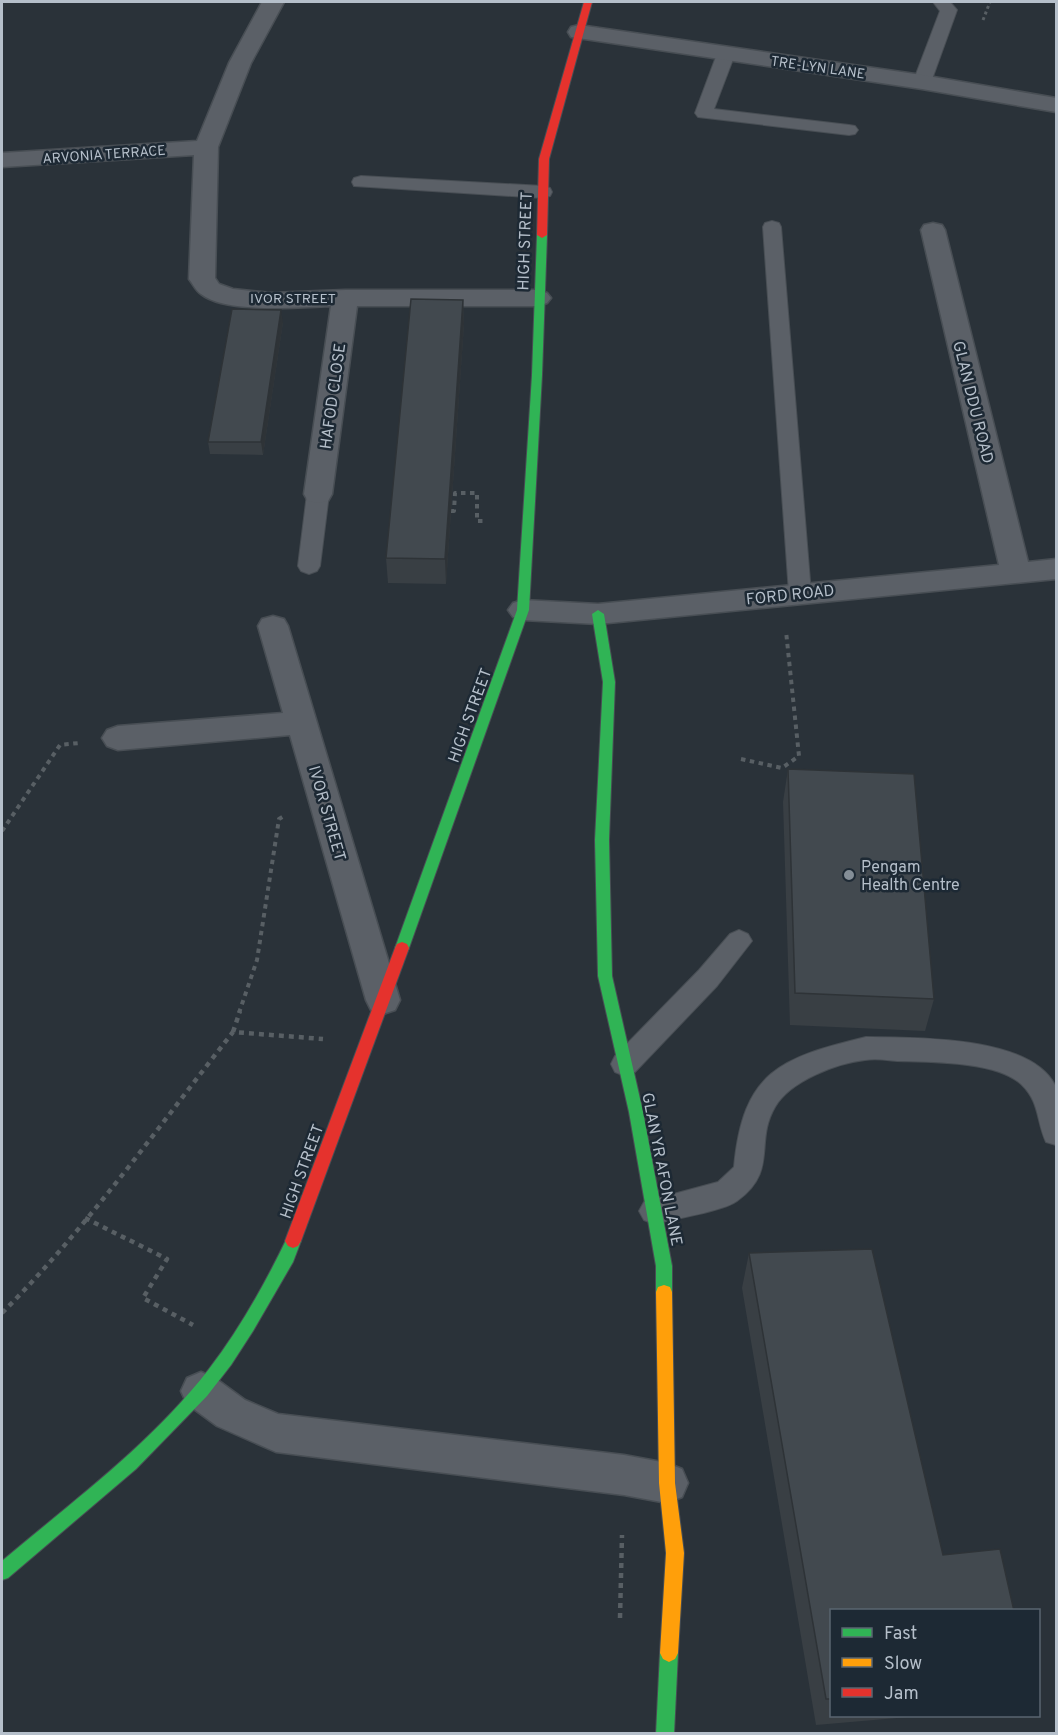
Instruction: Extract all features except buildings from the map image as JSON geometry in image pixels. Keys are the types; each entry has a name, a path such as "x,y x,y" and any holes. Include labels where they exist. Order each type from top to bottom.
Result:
{"main road":[{"name":"HIGH STREET","path":"2,1572 130,1463 201,1391 234,1347 287,1257 367,1043 523,610 537,375 544,159 588,2"},
{"name":"GLAN YR AFON LANE","path":"598,614 609,682 602,840 605,976 625,1064 664,1266 666,1483 675,1553 665,1734"}],"street":[{"name":"IVOR STREET","path":"273,2 240,63 206,147 202,279 210,289 228,296 271,301 345,298 538,297"},
{"name":"TRE-LYN LANE","path":"579,32 922,82 1056,105"},
{"name":"ARVONIA TERRACE","path":"2,160 206,147"},
{"name":"GLAN DDU ROAD","path":"933,230 1016,573"},
{"name":"HAFOD CLOSE","path":"318,494 345,298"},
{"name":"FORD ROAD","path":"523,610 598,614 1056,569"},
{"name":"IVOR STREET","path":"273,626 383,1000"},
{"path":"118,738 301,723"},
{"path":"201,1391 231,1413 276,1433 624,1475 666,1483"}],"lane":[{"path":"922,82 950,10 941,2"},
{"path":"726,54 704,113 849,130"},
{"path":"361,182 543,192"},
{"path":"771,227 791,594"},
{"path":"309,566 318,494"},
{"path":"625,1064 708,978 739,941"},
{"path":"654,1211 726,1193 748,1172 751,1137 762,1100 789,1075 819,1060 866,1048 947,1050 996,1059 1030,1075 1049,1098 1056,1133"}],"path":[{"path":"451,511 454,511 455,493 477,493 477,521 493,521"},
{"path":"741,759 782,768 799,756 791,594"},
{"path":"2,831 60,745 118,738"},
{"path":"2,1313 26,1289 85,1218 233,1032 257,960 279,819 322,795"},
{"path":"233,1032 367,1043"},
{"path":"85,1218 167,1259 143,1298 234,1347"},
{"path":"620,1628 624,1475"}],"traffic: fast":[{"path":"402,948 523,610 537,375 542,235"},
{"path":"598,614 609,682 602,840 605,976 636,1112 664,1266 664,1292"},
{"path":"2,1572 130,1463 201,1391 214,1376 247,1326 287,1257 293,1241"},
{"path":"665,1734 669,1653"}],"traffic: slow":[{"path":"664,1292 667,1483 675,1553 669,1653"}],"traffic: jam":[{"path":"542,235 544,159 588,2"},
{"path":"293,1241 402,948"}],"place":[{"name":"Pengam Health Centre","path":"849,875"}]}
